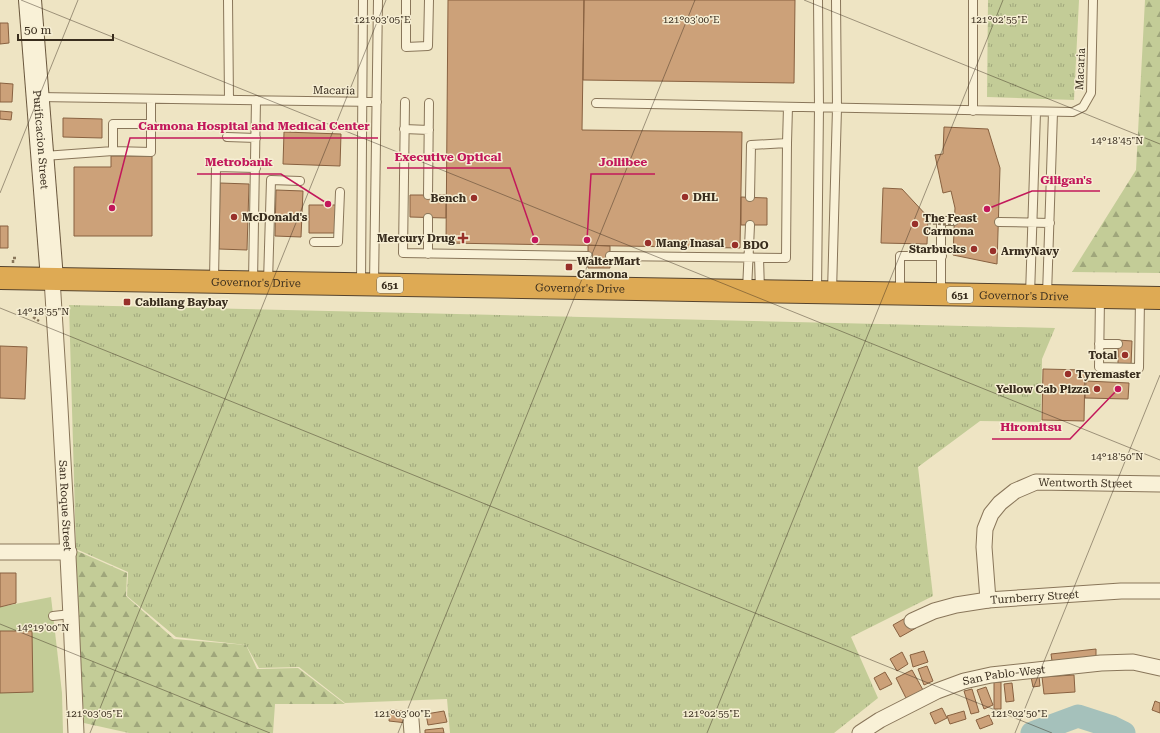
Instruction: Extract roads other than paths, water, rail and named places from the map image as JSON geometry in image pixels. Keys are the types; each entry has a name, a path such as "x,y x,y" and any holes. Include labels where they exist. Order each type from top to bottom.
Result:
{"highway":[{"name":"Governor's Drive","path":"0,278 1150,298"}],"street":[{"name":"Purificacion Street","path":"30,0 45,97 42,157 52,279"},
{"name":"San Roque Street","path":"52,279 60,383 76,733"},
{"name":"Wentworth Street","path":"988,600 984,547 985,529 991,514 1000,503 1015,491 1036,482 1160,484"},
{"path":"0,552 68,552"},
{"name":"Turnberry Street","path":"912,621 934,611 956,605 988,600 1121,591 1160,591"},
{"name":"San Pablo-West","path":"860,733 880,720 937,691 964,680 991,675 1101,663 1134,662 1160,668"}],"lane":[{"path":"228,0 229,100"},
{"name":"Macaria","path":"45,97 362,102 363,0"},
{"path":"367,284 377,102 378,0"},
{"path":"406,0 406,47 428,46 429,0"},
{"path":"818,0 825,292"},
{"path":"825,292 837,108 836,0"},
{"path":"973,0 973,111"},
{"name":"Macaria","path":"1036,112 1073,112 1083,107 1091,93 1093,0"},
{"path":"42,157 113,151 151,152 151,99"},
{"path":"256,100 256,168 261,283"},
{"path":"367,284 362,102 377,102"},
{"path":"404,102 403,254 588,256"},
{"path":"428,195 429,103"},
{"path":"596,103 1036,112 1032,223 1038,296"},
{"path":"610,256 786,258 788,107"},
{"path":"1038,296 1050,223 1053,112"},
{"path":"113,151 113,124 152,124"},
{"path":"404,129 429,130"},
{"path":"227,137 256,138"},
{"path":"750,197 751,145 787,143"},
{"path":"214,282 216,167 256,168"},
{"path":"261,283 271,180 300,181"},
{"path":"314,242 338,242 340,192"},
{"path":"428,218 428,254"},
{"path":"941,294 941,221 954,223"},
{"path":"999,222 1050,223"},
{"path":"750,225 748,258 753,291"},
{"path":"900,294 900,256 942,256"},
{"path":"753,291 759,258"},
{"path":"1100,297 1099,367 1106,368 1139,368 1136,345 1150,298"},
{"path":"1099,344 1118,344"},
{"path":"53,616 71,614"}],"waterway":[{"path":"1032,733 1078,716 1112,727 1124,733"}],"place":[{"name":"DHL","path":"685,197"},
{"name":"Bench","path":"474,198"},
{"name":"Metrobank","path":"328,204"},
{"name":"Carmona Hospital and Medical Center","path":"112,208"},
{"name":"Giligan's","path":"987,209"},
{"name":"McDonald's","path":"234,217"},
{"name":"The Feast Carmona","path":"915,224"},
{"name":"Mercury Drug","path":"463,238"},
{"name":"Executive Optical","path":"535,240"},
{"name":"Jollibee","path":"587,240"},
{"name":"Mang Inasal","path":"648,243"},
{"name":"BDO","path":"735,245"},
{"name":"Starbucks","path":"974,249"},
{"name":"ArmyNavy","path":"993,251"},
{"name":"WalterMart Carmona","path":"569,267"},
{"name":"Cabilang Baybay","path":"127,302"},
{"name":"Total","path":"1125,355"},
{"name":"Tyremaster","path":"1068,374"},
{"name":"Yellow Cab Pizza","path":"1097,389"},
{"name":"Hiromitsu","path":"1118,389"}]}
